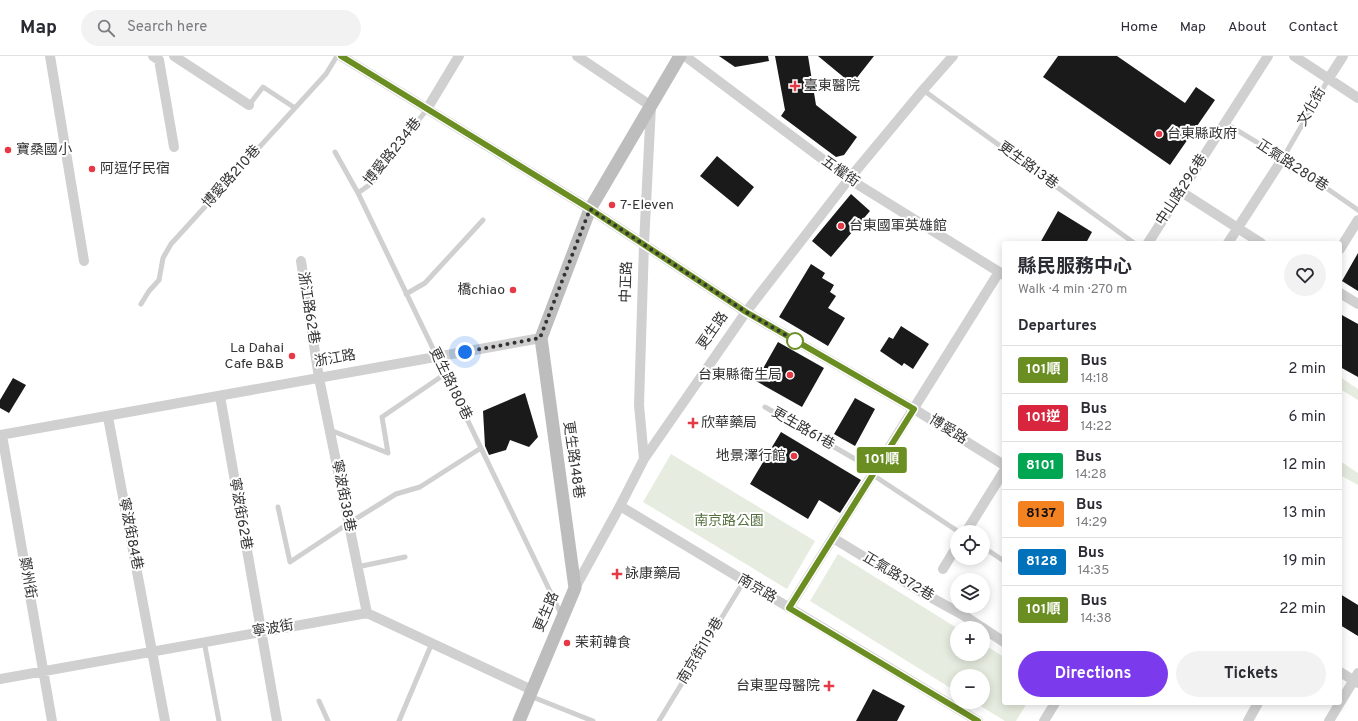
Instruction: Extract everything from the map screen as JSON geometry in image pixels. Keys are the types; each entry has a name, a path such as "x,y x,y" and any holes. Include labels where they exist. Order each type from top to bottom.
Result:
{"street":[{"path":"50,56 84,260"},
{"path":"174,56 249,105"},
{"name":"博愛路","path":"341,56 590,209 746,312 914,409 1002,464"},
{"path":"427,109 459,56"},
{"path":"577,56 651,106"},
{"name":"中正路","path":"590,209 680,56"},
{"name":"五權街","path":"685,56 849,179 1002,274"},
{"name":"更生路","path":"519,721 575,588 644,459 746,312 849,179 953,56"},
{"name":"中山路296巷","path":"1149,241 1268,56"},
{"path":"1294,56 1358,98"},
{"name":"文化街","path":"1329,78 1343,56"},
{"path":"158,57 174,147"},
{"name":"中正路","path":"644,459 639,405 644,244 651,106"},
{"path":"1229,241 1283,158"},
{"path":"1180,191 1258,241"},
{"path":"540,338 590,209"},
{"path":"1342,246 1358,220"},
{"name":"浙江路62巷","path":"301,261 319,378"},
{"path":"789,608 914,409 1002,274"},
{"path":"1342,294 1358,304"},
{"name":"浙江路","path":"1,435 108,417 540,338"},
{"name":"更生路148巷","path":"540,338 575,588"},
{"name":"寧波街38巷","path":"319,378 367,613"},
{"name":"寧波街62巷","path":"220,396 277,721"},
{"name":"寧波街84巷","path":"108,417 165,721"},
{"name":"鄭州街","path":"1,435 52,721"},
{"path":"970,525 1002,475"},
{"name":"南京路","path":"620,506 978,721"},
{"name":"正氣路372巷","path":"833,538 923,593 963,615 1002,641"},
{"path":"943,569 950,558"},
{"path":"367,613 432,643 531,693"},
{"name":"寧波街","path":"0,679 367,613"},
{"path":"1342,673 1356,679 1342,701"},
{"path":"1044,721 1054,705"},
{"path":"1248,721 1257,705"},
{"path":"1329,721 1339,705"}],"lane":[{"name":"博愛路210巷","path":"141,304 149,291 159,280 163,258 171,244 326,74 337,56"},
{"name":"文化街","path":"1283,158 1329,78"},
{"path":"249,105 263,87 295,108"},
{"name":"更生路13巷","path":"923,90 1131,241"},
{"name":"博愛路234巷","path":"358,193 372,183 427,109"},
{"name":"正氣路280巷","path":"1224,123 1283,158 1358,210"},
{"name":"更生路180巷","path":"335,152 358,193 563,616"},
{"path":"406,294 426,283 483,220"},
{"path":"330,430 388,453 382,417 445,374"},
{"name":"更生路61巷","path":"765,407 855,459 873,475 950,526"},
{"path":"278,507 290,562 348,523 396,494 420,488 481,448"},
{"path":"990,552 1002,560"},
{"path":"357,567 405,557"},
{"name":"南京街119巷","path":"659,721 744,581"},
{"path":"204,642 219,721"},
{"path":"399,721 432,643"},
{"path":"531,693 592,721"},
{"path":"319,701 328,721"}],"green space":[{"path":"1342,378 1358,389 1358,400 1342,390"},
{"name":"南京路公園","path":"671,454 815,541 787,589 643,502"},
{"path":"1342,462 1358,473 1358,485 1342,476"},
{"path":"838,554 950,624 950,661 990,661 990,648 1002,656 1002,705 1026,705 1016,721 1005,721 985,709 990,709 990,669 950,669 950,688 810,601"}],"building":[{"path":"719,56 768,56 769,61 735,67"},
{"path":"775,56 808,56 816,105 857,137 844,155 836,157 781,116 785,110"},
{"path":"818,56 874,56 852,84"},
{"name":"台東縣政府","path":"1058,56 1117,56 1185,103 1196,87 1215,100 1170,165 1043,77"},
{"path":"717,156 754,187 738,207 700,176"},
{"name":"台東國軍英雄館","path":"851,194 870,211 831,257 812,241"},
{"path":"1058,211 1092,232 1087,241 1041,241"},
{"path":"1358,253 1358,291 1342,281"},
{"path":"811,264 825,273 822,278 834,285 830,292 836,296 828,308 845,318 828,346 779,317"},
{"path":"1342,315 1358,324 1358,377 1342,368"},
{"path":"901,326 929,344 913,369 904,363 902,366 880,351 889,337 893,339"},
{"name":"台東縣衛生局","path":"778,342 824,368 802,407 756,381"},
{"path":"13,378 26,385 9,413 0,408 0,400"},
{"path":"525,393 538,437 529,447 510,440 506,450 489,455 485,446 483,411"},
{"path":"855,398 875,409 855,446 834,434"},
{"name":"地景澤行館","path":"781,432 861,480 840,513 819,500 808,519 750,484"},
{"path":"1342,595 1358,605 1358,636 1342,626"},
{"path":"873,689 905,706 897,721 856,721"}],"bus line":[{"name":"101順","path":"341,56 590,209 746,312 914,409 789,608 978,721"}],"place":[{"name":"臺東醫院","path":"795,86"},
{"name":"台東縣政府","path":"1159,134"},
{"name":"寶桑國小","path":"8,150"},
{"name":"阿逗仔民宿","path":"92,169"},
{"name":"7-Eleven","path":"612,205"},
{"name":"台東國軍英雄館","path":"841,226"},
{"name":"橋chiao","path":"513,290"},
{"name":"La Dahai Cafe B&B","path":"292,356"},
{"name":"台東縣衛生局","path":"790,375"},
{"name":"欣華藥局","path":"693,423"},
{"name":"地景澤行館","path":"794,456"},
{"name":"詠康藥局","path":"617,574"},
{"name":"茉莉韓食","path":"567,643"},
{"name":"台東聖母醫院","path":"829,686"}],"route":[{"path":"465,352 540,338 590,209 746,312 798,342 795,341"}]}
